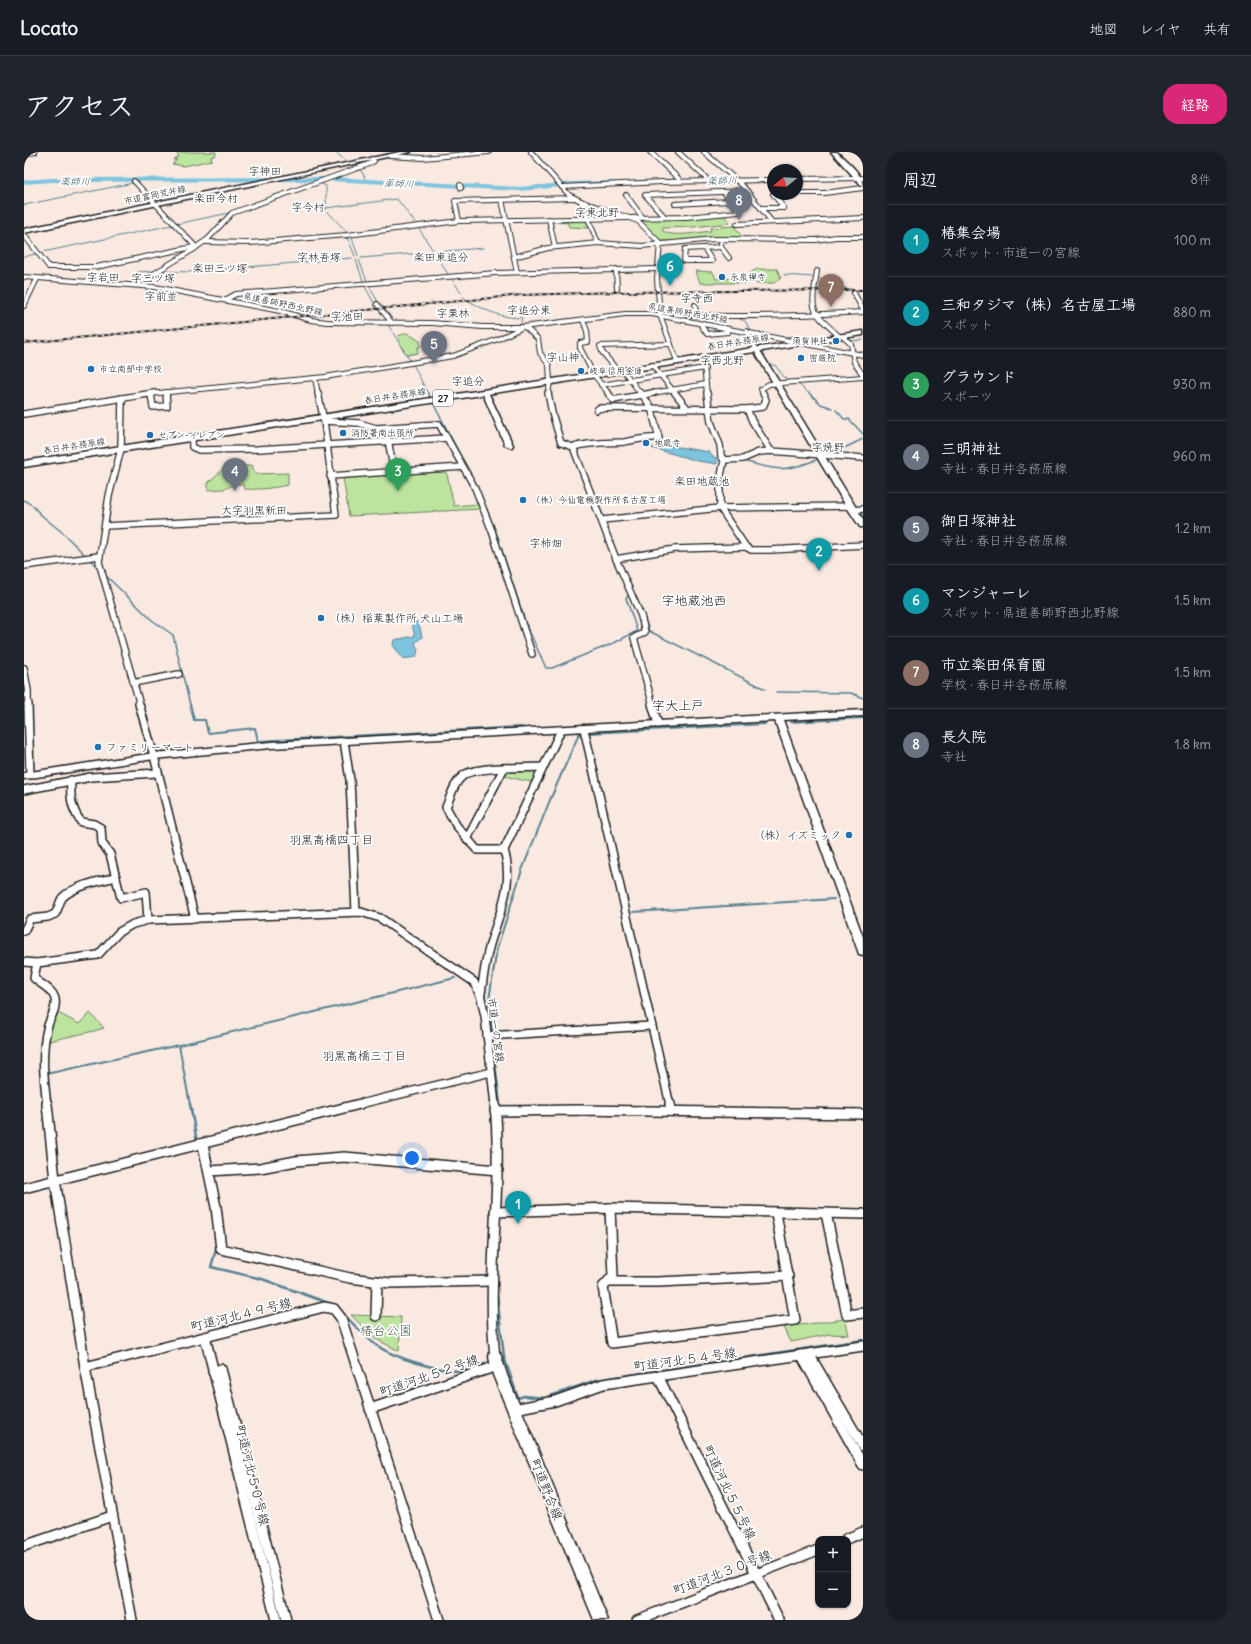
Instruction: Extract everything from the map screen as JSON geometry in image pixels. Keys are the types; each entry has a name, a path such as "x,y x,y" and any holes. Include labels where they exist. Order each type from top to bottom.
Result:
{"main road":[{"name":"春日井各務原線","path":"24,464 323,419 620,370 863,333"}],"street":[{"path":"24,154 35,152"},
{"name":"市道富岡荒井線","path":"25,232 408,152"},
{"path":"390,156 437,157 489,152"},
{"path":"531,152 574,198 633,218 642,224 660,243 657,286 660,315 677,361"},
{"path":"650,152 679,179 733,178"},
{"path":"678,152 706,178"},
{"path":"704,152 748,191 772,222"},
{"path":"834,152 859,177 863,185"},
{"path":"206,242 224,219 232,213 373,162 372,159"},
{"path":"803,179 859,177"},
{"path":"561,185 616,182 767,180"},
{"path":"134,181 154,204 196,246"},
{"path":"803,192 824,193 863,188"},
{"path":"665,217 645,195 748,191"},
{"path":"24,306 38,279 49,267 96,267 196,246 206,242 250,244 347,235 459,221 686,217 739,212 724,192"},
{"path":"667,194 678,208"},
{"path":"626,196 643,218"},
{"path":"459,221 455,201 574,198"},
{"path":"502,200 517,272"},
{"path":"761,208 784,208 778,200"},
{"path":"581,201 598,243"},
{"path":"675,204 730,201"},
{"path":"682,212 686,217"},
{"path":"737,224 863,218"},
{"path":"549,219 555,248"},
{"path":"25,232 49,267"},
{"path":"514,257 555,248 598,243 642,246 660,243 719,239 812,240 836,237 863,237"},
{"path":"719,239 729,258"},
{"path":"135,285 196,246"},
{"path":"704,248 712,262 684,261 685,249 722,247"},
{"path":"226,300 236,294 448,276 517,272 658,269"},
{"path":"616,270 617,289"},
{"path":"817,271 811,298 817,316 851,344 856,367 863,376"},
{"name":"県道善師野西北野線","path":"24,277 135,285 167,289 280,311 311,320 432,323 483,327 524,327 626,314 660,315 863,355"},
{"path":"660,315 722,317 817,316 863,311 860,300 854,293"},
{"path":"377,304 392,323"},
{"path":"695,305 696,315"},
{"path":"583,320 587,328 588,341 580,343 580,346 594,375 618,407"},
{"path":"704,323 701,325 707,334 728,332 724,327"},
{"path":"24,414 166,392 315,378 452,356 498,339 524,327 538,339 540,353 549,365 550,382 548,392 552,413 561,443 573,447 582,443 629,441 645,436 659,438 651,407 630,380 602,352 600,346 671,344"},
{"path":"747,331 756,349 778,383 851,508 863,525"},
{"path":"704,358 708,408 711,422 720,445 721,456 724,460 720,481 720,508 746,547 751,550 770,550 863,545"},
{"path":"652,365 687,408"},
{"path":"601,385 705,368"},
{"path":"597,410 599,408 618,407 747,409 763,406 765,404 766,400 761,389 768,384 863,376"},
{"path":"105,526 336,515 323,419 315,378"},
{"path":"613,400 706,384"},
{"path":"151,394 153,407 167,406 166,392"},
{"path":"485,392 509,445"},
{"path":"122,398 121,449 109,496 99,556 106,588 117,622 154,756 157,773 195,919"},
{"path":"747,409 752,421 771,451"},
{"path":"323,419 359,423 376,428 439,424 475,488 492,531 532,654"},
{"path":"386,428 387,442 394,473"},
{"path":"192,438 192,447 199,450 327,446 447,438"},
{"path":"573,447 616,559 645,626 645,632 634,638 658,724"},
{"path":"724,460 743,459 759,452 771,451 863,458"},
{"path":"330,476 394,473 463,467"},
{"path":"602,520 720,508 863,509"},
{"path":"616,559 675,549 746,547"},
{"path":"24,566 99,556"},
{"path":"24,668 28,691 27,776 154,756 271,745 863,713"},
{"path":"133,682 179,674"},
{"path":"778,718 863,951"},
{"path":"584,729 670,1112"},
{"path":"481,994 488,949 504,902 510,871 508,859 504,850 561,730"},
{"path":"344,741 350,780 356,912"},
{"path":"504,850 477,850 456,825 446,807 455,786 465,773 543,767"},
{"path":"467,839 503,770"},
{"path":"24,790 90,777 157,773"},
{"path":"24,962 37,963 98,955 104,946 120,931 148,920 146,892 121,898 110,854 102,843 101,828 94,824 81,822 72,811 70,805 71,780"},
{"path":"24,931 30,919 54,916 59,910 62,898 69,893 116,877"},
{"name":"市道一の宮線","path":"148,920 180,921 195,919 356,912 368,913 380,918 474,982 481,994 498,1140 498,1170 492,1281 492,1329 496,1362"},
{"path":"37,963 34,978 51,991 55,999 55,1008 48,1029 42,1069 55,1180 85,1367 132,1620"},
{"path":"487,1036 651,1026"},
{"path":"24,1188 491,1072"},
{"path":"495,1110 863,1114"},
{"path":"203,1144 216,1207 221,1249 350,1278 390,1282 492,1281"},
{"path":"209,1172 260,1168 296,1161 344,1157 498,1170"},
{"path":"495,1212 610,1208 863,1214"},
{"path":"610,1208 613,1276 604,1287 612,1344 795,1320 776,1213"},
{"path":"826,1213 847,1315 863,1313"},
{"path":"609,1282 658,1282 788,1276"},
{"path":"376,1316 377,1281"},
{"name":"町道河北４９号線","path":"85,1367 324,1307 334,1309 341,1318 439,1620"},
{"name":"町道河北５０号線","path":"205,1337 276,1620"},
{"name":"町道河北５４号線","path":"514,1409 555,1401 603,1384 863,1346"},
{"path":"805,1354 863,1446"},
{"path":"805,1354 863,1465"},
{"name":"町道野合線","path":"496,1362 601,1620"},
{"name":"町道河北５２号線","path":"370,1409 496,1362"},
{"path":"213,1372 221,1369 286,1620"},
{"name":"町道河北５５号線","path":"658,1376 779,1620"},
{"path":"24,1546 112,1516"},
{"path":"851,1537 863,1532"},
{"name":"町道河北３０号線","path":"637,1620 815,1551"}],"green space":[{"path":"176,152 216,152 216,155 211,157 212,160 184,166 172,164 177,160 173,160 179,156"},
{"path":"721,215 725,217 730,223 694,227 663,228 663,231 673,234 686,234 711,231 710,228 734,226 744,239 660,241 642,222 647,219"},
{"path":"561,220 588,220 590,228 569,227 568,223 558,222"},
{"path":"757,269 777,269 781,278 774,283 700,283 696,271 713,272 716,279 741,278"},
{"path":"407,333 420,341 420,347 417,348 418,353 407,355 401,347 398,336"},
{"path":"252,465 255,474 288,473 288,485 244,489 243,484 236,484 224,489 208,490 208,483 225,467 238,468"},
{"path":"446,470 454,506 479,504 481,509 349,516 343,477"},
{"path":"541,770 535,781 532,780 531,782 504,776 505,771"},
{"path":"58,1013 79,1024 90,1013 104,1028 49,1041 50,1030"},
{"name":"椿台公園","path":"351,1315 401,1317 399,1351 376,1339"},
{"path":"845,1319 849,1335 830,1334 791,1342 784,1327"}],"water":[{"path":"660,444 709,452 713,457 717,458 717,464 698,461 652,448"},
{"path":"413,622 417,622 422,637 415,643 418,650 416,657 403,659 393,645 394,640 415,636 412,626"}],"waterway":[{"path":"336,152 347,163"},
{"path":"358,169 362,172 365,178"},
{"name":"薬師川","path":"24,182 52,180 329,179 519,189 573,184 614,183"},
{"path":"24,205 133,183"},
{"path":"320,183 326,186 326,206"},
{"path":"348,233 326,210 326,208 397,199 416,224"},
{"path":"43,252 229,213"},
{"path":"179,227 197,244 200,244"},
{"path":"418,227 434,252"},
{"path":"24,232 38,250"},
{"path":"351,235 358,256"},
{"path":"343,237 348,239 355,256"},
{"path":"434,252 483,248"},
{"path":"361,258 434,252"},
{"path":"434,252 448,274"},
{"path":"24,257 35,254"},
{"path":"159,271 190,272 352,258"},
{"path":"356,260 363,281"},
{"path":"359,260 367,281"},
{"path":"138,272 155,271"},
{"path":"784,275 813,277"},
{"path":"451,277 461,293"},
{"path":"819,278 838,287 851,289"},
{"path":"368,284 378,302"},
{"path":"364,285 374,303"},
{"path":"469,301 494,313 508,317 522,318 521,322 524,325"},
{"path":"378,310 387,319"},
{"path":"735,317 745,321 751,331"},
{"path":"587,321 602,319"},
{"path":"538,327 580,322"},
{"path":"388,325 411,362"},
{"path":"752,334 754,338"},
{"path":"784,337 797,336 803,340"},
{"path":"754,338 768,338"},
{"path":"754,338 758,346"},
{"path":"850,341 863,340"},
{"path":"760,350 770,365 775,365 787,381 789,381"},
{"path":"413,364 428,394"},
{"path":"797,383 810,394"},
{"path":"428,393 430,398"},
{"path":"809,393 821,404 832,408"},
{"path":"433,403 477,487"},
{"path":"836,410 844,419 849,419 863,434"},
{"path":"832,454 863,439"},
{"path":"578,442 585,442"},
{"path":"743,461 780,469 795,467 816,460"},
{"path":"480,493 500,542"},
{"path":"24,500 33,506 40,514 63,533 98,568"},
{"path":"596,500 604,517"},
{"path":"605,522 608,530"},
{"path":"501,547 526,624 546,668 552,668 614,643 637,631 626,598 629,595"},
{"path":"104,574 152,620 173,635 190,705"},
{"path":"644,617 649,631 765,689"},
{"path":"776,692 851,693 863,698"},
{"path":"190,704 194,720 205,720 208,733 255,728 258,741 522,727"},
{"path":"791,722 863,718"},
{"path":"590,733 765,724"},
{"path":"492,1033 489,1000 497,948 522,870 550,800 579,734"},
{"path":"633,912 834,899"},
{"path":"179,1045 455,978"},
{"path":"492,1038 500,1102"},
{"path":"46,1074 179,1045"},
{"path":"179,1045 190,1105"},
{"path":"190,1104 197,1142"},
{"path":"500,1115 501,1123"},
{"path":"199,1148 201,1157"},
{"path":"217,1246 211,1267 262,1279 334,1305"},
{"path":"497,1295 504,1357"},
{"path":"339,1309 376,1345 394,1355 431,1367 454,1371 463,1371 492,1361"},
{"path":"504,1357 518,1398 524,1396 545,1398 596,1380 863,1340"},
{"path":"500,1358 504,1357"}],"railway":[{"path":"24,343 522,295 616,292 863,290"}],"place":[{"name":"長久院","path":"739,220"},
{"name":"永泉禅寺","path":"722,277"},
{"name":"マンジャーレ","path":"670,286"},
{"name":"市立楽田保育園","path":"831,307"},
{"name":"須賀神社","path":"836,341"},
{"name":"密厳院","path":"801,358"},
{"name":"御日塚神社","path":"434,364"},
{"name":"市立南部中学校","path":"91,369"},
{"name":"岐阜信用金庫","path":"581,371"},
{"name":"消防署南出張所","path":"343,433"},
{"name":"セブン-イレブン","path":"150,435"},
{"name":"地蔵寺","path":"646,443"},
{"name":"三明神社","path":"235,491"},
{"name":"グラウンド","path":"398,491"},
{"name":"（株）今仙電機製作所名古屋工場","path":"523,500"},
{"name":"三和タジマ（株）名古屋工場","path":"819,571"},
{"name":"（株）稲葉製作所 犬山工場","path":"321,618"},
{"name":"ファミリーマート","path":"98,747"},
{"name":"（株）イズミック","path":"849,835"},
{"name":"椿集会場","path":"518,1224"}],"district":[{"name":"字神田","path":"265,171"},
{"name":"楽田今村","path":"216,198"},
{"name":"字今村","path":"308,207"},
{"name":"字東北野","path":"597,212"},
{"name":"字林吾塚","path":"319,257"},
{"name":"楽田東追分","path":"441,257"},
{"name":"楽田三ツ塚","path":"220,268"},
{"name":"字岩田","path":"103,277"},
{"name":"字三ツ塚","path":"153,278"},
{"name":"字前並","path":"161,296"},
{"name":"字寺西","path":"697,298"},
{"name":"字追分東","path":"529,310"},
{"name":"字栗林","path":"453,313"},
{"name":"字池田","path":"347,316"},
{"name":"字山神","path":"563,357"},
{"name":"字西北野","path":"722,360"},
{"name":"字追分","path":"468,381"},
{"name":"字焼野","path":"828,447"},
{"name":"楽田地蔵池","path":"702,481"},
{"name":"大字羽黒新田","path":"254,510"},
{"name":"字柿畑","path":"546,543"},
{"name":"字地蔵池西","path":"694,600"},
{"name":"字大上戸","path":"678,705"},
{"name":"羽黒高橋四丁目","path":"331,840"},
{"name":"羽黒高橋三丁目","path":"364,1056"}]}
